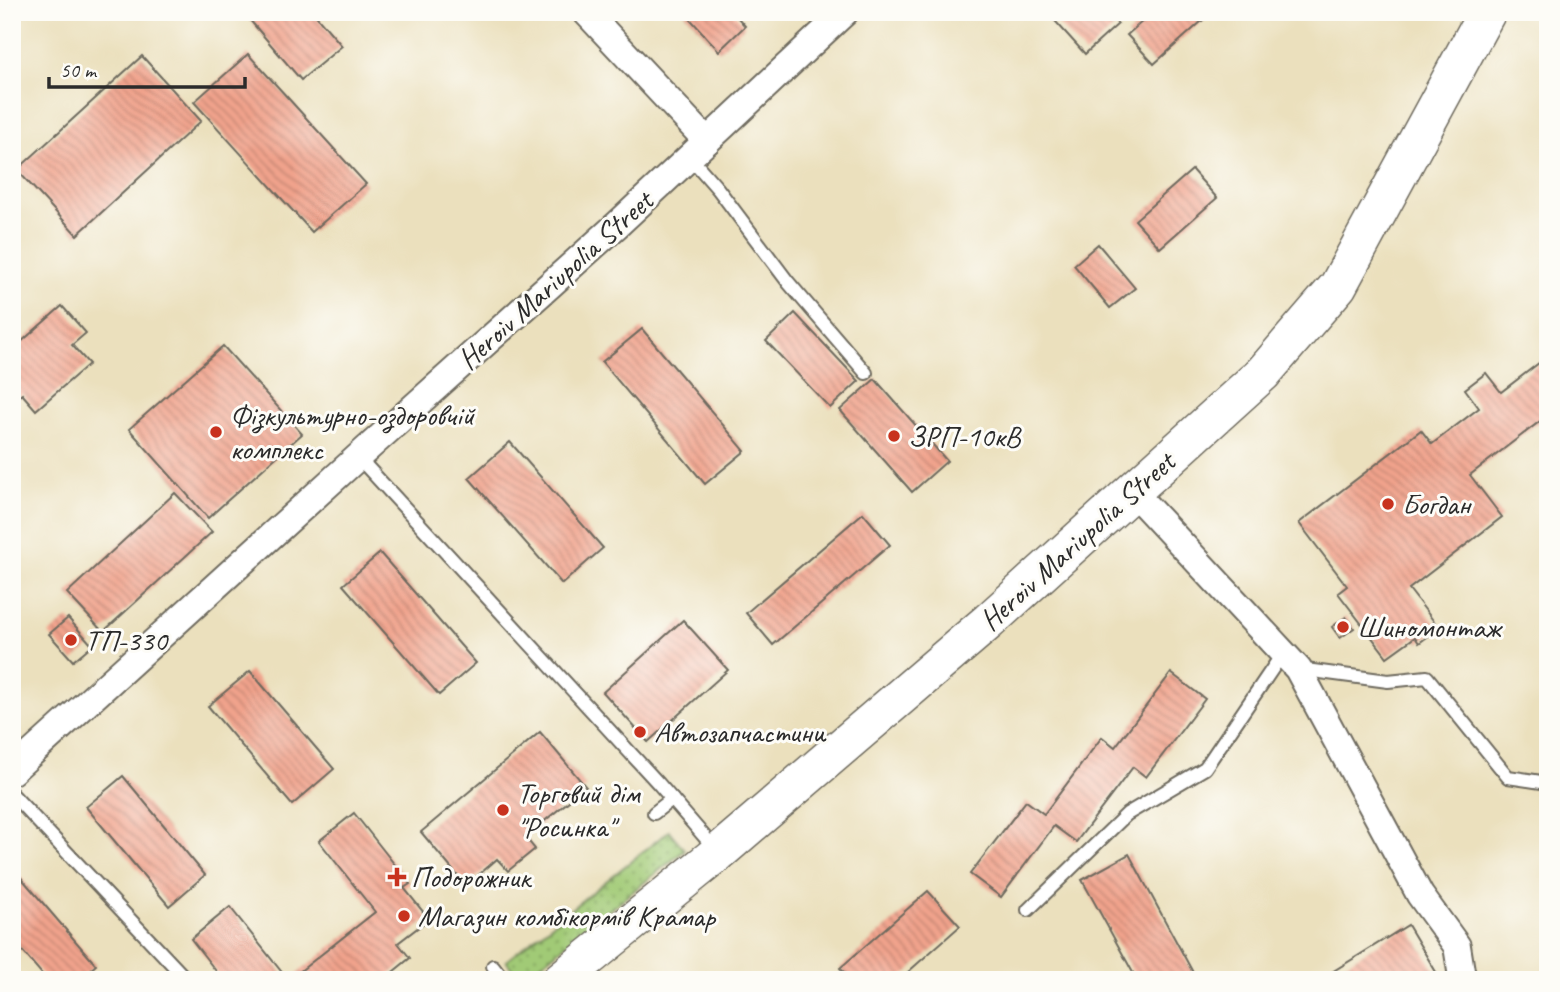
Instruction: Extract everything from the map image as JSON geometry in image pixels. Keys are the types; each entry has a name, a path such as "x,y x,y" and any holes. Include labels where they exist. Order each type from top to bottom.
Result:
{"main road":[{"name":"Heroiv Mariupolia Street","path":"561,980 718,853 989,621 1263,373 1338,286 1487,12"}],"street":[{"path":"586,12 699,149"},
{"name":"Heroiv Mariupolia Street","path":"12,771 618,224 845,12"},
{"path":"1132,491 1291,661 1420,895 1457,946 1461,979"}],"lane":[{"path":"699,149 718,189 788,282 866,373"},
{"path":"358,457 672,799 718,853"},
{"path":"1028,910 1127,814 1205,768 1291,661 1388,681 1427,677 1508,777 1548,783"},
{"path":"12,794 187,980"},
{"path":"654,813 672,799"},
{"path":"493,966 504,980"}],"green space":[{"path":"669,831 685,850 521,980 506,961"}],"building":[{"path":"257,12 313,12 342,46 301,80 249,19"},
{"path":"684,12 733,12 745,26 719,51"},
{"path":"1047,12 1107,12 1118,24 1085,54"},
{"path":"1153,12 1212,12 1154,64 1127,35"},
{"path":"248,54 366,184 312,232 194,102"},
{"path":"142,56 201,121 77,235 17,170"},
{"path":"1192,170 1217,198 1160,248 1135,220"},
{"path":"1098,244 1135,288 1110,308 1074,265"},
{"path":"62,306 86,333 72,345 89,364 36,410 22,394 12,402 12,350"},
{"path":"795,313 859,381 830,408 766,341"},
{"path":"642,329 745,451 705,484 602,362"},
{"name":"Фізкультурно-оздоровчій комплекс","path":"223,346 302,434 208,518 129,429"},
{"path":"1548,356 1548,415 1470,475 1502,517 1409,589 1439,628 1419,643 1415,637 1387,657 1338,593 1347,586 1299,523 1421,430 1432,444 1479,408 1465,389 1486,373 1501,392"},
{"name":"ЗРП-10кВ","path":"875,379 947,461 912,492 840,410"},
{"path":"510,442 603,548 562,584 469,478"},
{"path":"175,493 212,532 103,632 67,593"},
{"path":"863,513 890,545 773,645 746,613"},
{"path":"380,553 476,663 439,695 343,585"},
{"name":"Шиномонтаж","path":"1346,617 1354,628 1340,638 1332,627"},
{"name":"ТП-330","path":"68,618 92,645 73,661 49,634"},
{"path":"683,620 728,670 648,742 603,692"},
{"path":"250,671 334,769 292,805 208,706"},
{"path":"1171,673 1205,699 1146,777 1133,767 1076,842 1054,826 1001,897 970,874 1026,801 1044,814 1102,737 1115,747"},
{"name":"Торговий дім \"Росинка\"","path":"540,732 586,787 525,837 535,849 508,871 497,859 466,886 421,832"},
{"path":"123,776 205,875 169,906 86,807"},
{"path":"354,813 410,884 404,888 429,919 398,943 410,958 383,980 289,980 375,912 319,841"},
{"path":"1129,854 1197,980 1137,980 1082,880"},
{"path":"12,867 96,965 79,980 47,980 12,939"},
{"path":"928,891 960,926 899,980 851,980 840,968"},
{"path":"230,907 288,980 223,980 191,939"},
{"path":"1408,925 1436,972 1423,980 1319,980"}],"place":[{"name":"Фізкультурно-оздоровчій комплекс","path":"216,432"},
{"name":"ЗРП-10кВ","path":"894,436"},
{"name":"Богдан","path":"1388,504"},
{"name":"Шиномонтаж","path":"1343,627"},
{"name":"ТП-330","path":"71,640"},
{"name":"Автозапчастини","path":"640,732"},
{"name":"Торговий дім \"Росинка\"","path":"503,810"},
{"name":"Подорожник","path":"397,877"},
{"name":"Магазин комбікормів Крамар","path":"404,916"}]}
